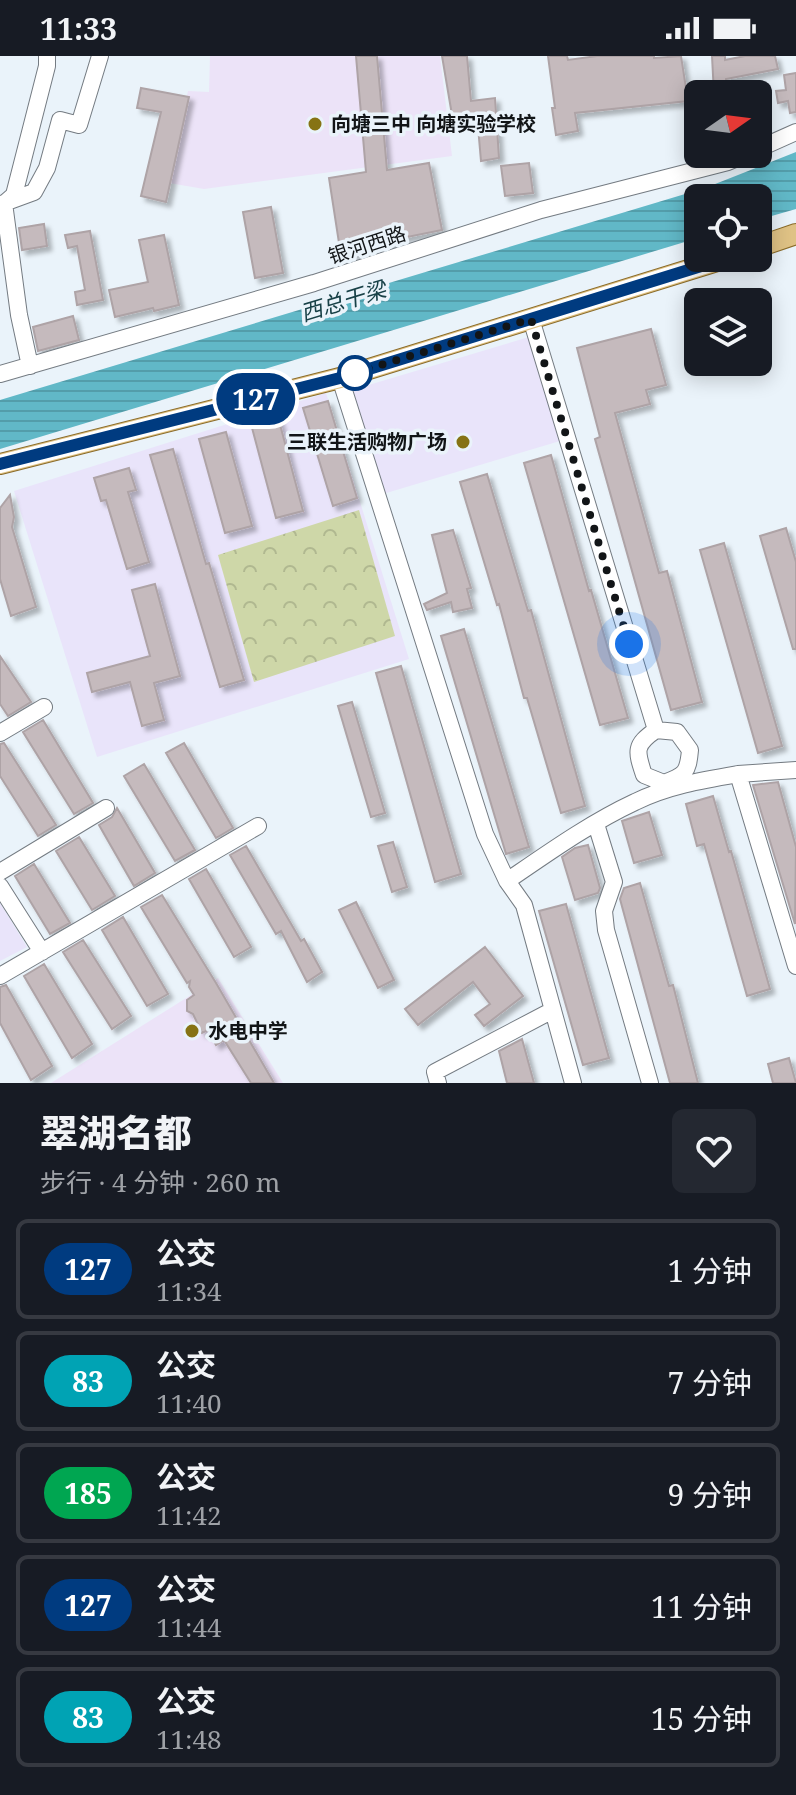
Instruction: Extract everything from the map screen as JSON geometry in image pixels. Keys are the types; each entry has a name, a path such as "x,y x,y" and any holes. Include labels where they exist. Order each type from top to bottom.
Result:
{"main road":[{"path":"772,242 796,234"},
{"path":"0,464 340,378 684,271"}],"street":[{"path":"2,204 14,195 47,56"},
{"path":"2,204 34,192 47,168 60,120 79,125 100,56"},
{"path":"772,143 796,132"},
{"name":"银河西路","path":"0,374 314,283 541,210 705,168"},
{"path":"2,204 30,366"},
{"path":"531,319 656,730"},
{"path":"340,378 485,834 507,881 524,905 573,1083"},
{"path":"0,733 44,707"},
{"path":"507,881 564,842 636,801 697,780 796,770"},
{"path":"738,774 796,966"},
{"path":"0,872 106,808"},
{"path":"596,824 614,882 604,911 606,930 650,1083"},
{"path":"0,976 258,826"},
{"path":"0,886 42,952"},
{"path":"438,1083 435,1072 553,1010"}],"shaded area":[{"name":"向塘三中 向塘实验学校","path":"210,56 440,56 452,156 204,189 169,183 188,91 209,92"},
{"path":"529,337 560,441 383,494 352,390"},
{"path":"326,393 409,659 97,757 14,491"},
{"path":"0,903 27,947 0,961"},
{"name":"水电中学","path":"218,978 283,1083 51,1083"}],"green space":[{"path":"359,510 395,636 254,682 218,555"}],"water":[{"path":"796,152 796,209 772,216 772,184 715,184 756,168 772,168 772,161"},
{"name":"西总干梁","path":"684,194 684,242 0,449 0,400"}],"building":[{"path":"356,56 377,56 387,170 429,163 442,230 402,238 402,242 364,248 365,253 341,256 329,178 366,172"},
{"path":"442,56 467,56 471,101 495,98 499,158 481,161 477,115 452,115"},
{"path":"548,56 567,56 568,60 597,56 681,56 684,101 575,113 578,131 556,135 552,108 555,108"},
{"path":"712,56 725,56 725,60 775,56 778,69 713,80"},
{"path":"796,73 796,112 790,113 788,101 778,103 776,91 786,90 784,75"},
{"path":"141,88 189,97 166,202 141,196 161,112 137,108"},
{"path":"529,163 533,193 505,196 501,166"},
{"path":"271,207 283,273 255,278 243,212"},
{"path":"44,224 47,246 22,250 19,228"},
{"path":"90,231 103,300 77,305 75,292 85,290 77,246 68,248 65,235"},
{"path":"164,235 179,305 115,317 109,290 148,282 139,240"},
{"path":"73,316 79,340 38,351 33,327"},
{"path":"651,329 666,385 646,390 650,404 615,413 659,573 667,571 702,702 671,710 595,439 600,437 577,348"},
{"path":"328,401 357,498 333,506 303,408"},
{"path":"278,417 303,511 276,518 251,424"},
{"path":"226,432 252,526 225,533 199,439"},
{"path":"173,449 244,680 220,687 150,455"},
{"path":"551,455 628,718 600,725 524,463"},
{"path":"129,468 136,490 128,492 149,562 127,569 106,500 101,501 94,478"},
{"path":"487,474 528,611 531,610 585,806 561,813 460,482"},
{"path":"10,495 14,517 12,527 36,607 11,616 0,579 0,508"},
{"path":"786,528 796,562 796,649 793,649 760,536"},
{"path":"453,530 471,588 467,589 472,608 453,612 451,602 427,610 424,604 447,593 432,535"},
{"path":"724,543 782,746 758,753 700,550"},
{"path":"155,584 180,676 154,683 164,720 142,726 130,682 92,692 87,673 150,656 132,590"},
{"path":"464,629 529,847 506,854 441,636"},
{"path":"0,656 31,702 8,716 0,704"},
{"path":"401,666 461,874 435,882 376,673"},
{"path":"352,702 385,813 371,817 338,706"},
{"path":"43,720 93,803 74,814 23,732"},
{"path":"4,743 56,825 38,836 0,776 0,744"},
{"path":"184,743 233,828 216,838 166,753"},
{"path":"144,764 195,850 175,861 124,776"},
{"path":"778,782 796,847 795,924 753,785"},
{"path":"713,796 770,989 747,996 704,844 697,846 686,804"},
{"path":"117,808 155,873 134,886 99,825 112,817"},
{"path":"649,812 662,855 634,863 622,821"},
{"path":"79,837 115,896 92,910 56,851"},
{"path":"393,842 407,887 392,892 378,846"},
{"path":"588,845 600,888 598,893 575,900 562,857 575,848"},
{"path":"246,846 322,972 307,982 281,931 276,934 230,855"},
{"path":"34,864 70,923 50,934 15,876"},
{"path":"206,869 251,947 234,957 189,879"},
{"path":"640,883 669,986 673,985 698,1083 670,1083 620,899 624,888"},
{"path":"162,895 274,1083 251,1083 224,1040 216,1045 208,1030 202,1033 193,1014 187,1011 187,1000 194,995 189,987 190,981 187,983 141,907"},
{"path":"356,902 394,980 378,988 339,910"},
{"path":"566,904 609,1058 583,1065 539,911"},
{"path":"123,917 168,994 147,1006 102,930"},
{"path":"83,940 131,1016 112,1029 63,952"},
{"path":"485,947 523,996 484,1026 475,1015 490,1004 473,982 418,1025 405,1009"},
{"path":"44,964 92,1044 72,1058 24,976"},
{"path":"6,985 52,1066 31,1080 0,1023 0,987"},
{"path":"522,1039 534,1083 507,1083 499,1051"},
{"path":"789,1058 796,1083 773,1083 768,1064"}],"bus line":[{"name":"127","path":"0,464 340,378 684,272"}],"place":[{"name":"向塘三中 向塘实验学校","path":"315,124"},
{"name":"三联生活购物广场","path":"463,442"},
{"name":"水电中学","path":"192,1031"}],"route":[{"path":"355,373 531,319 629,644"}]}
